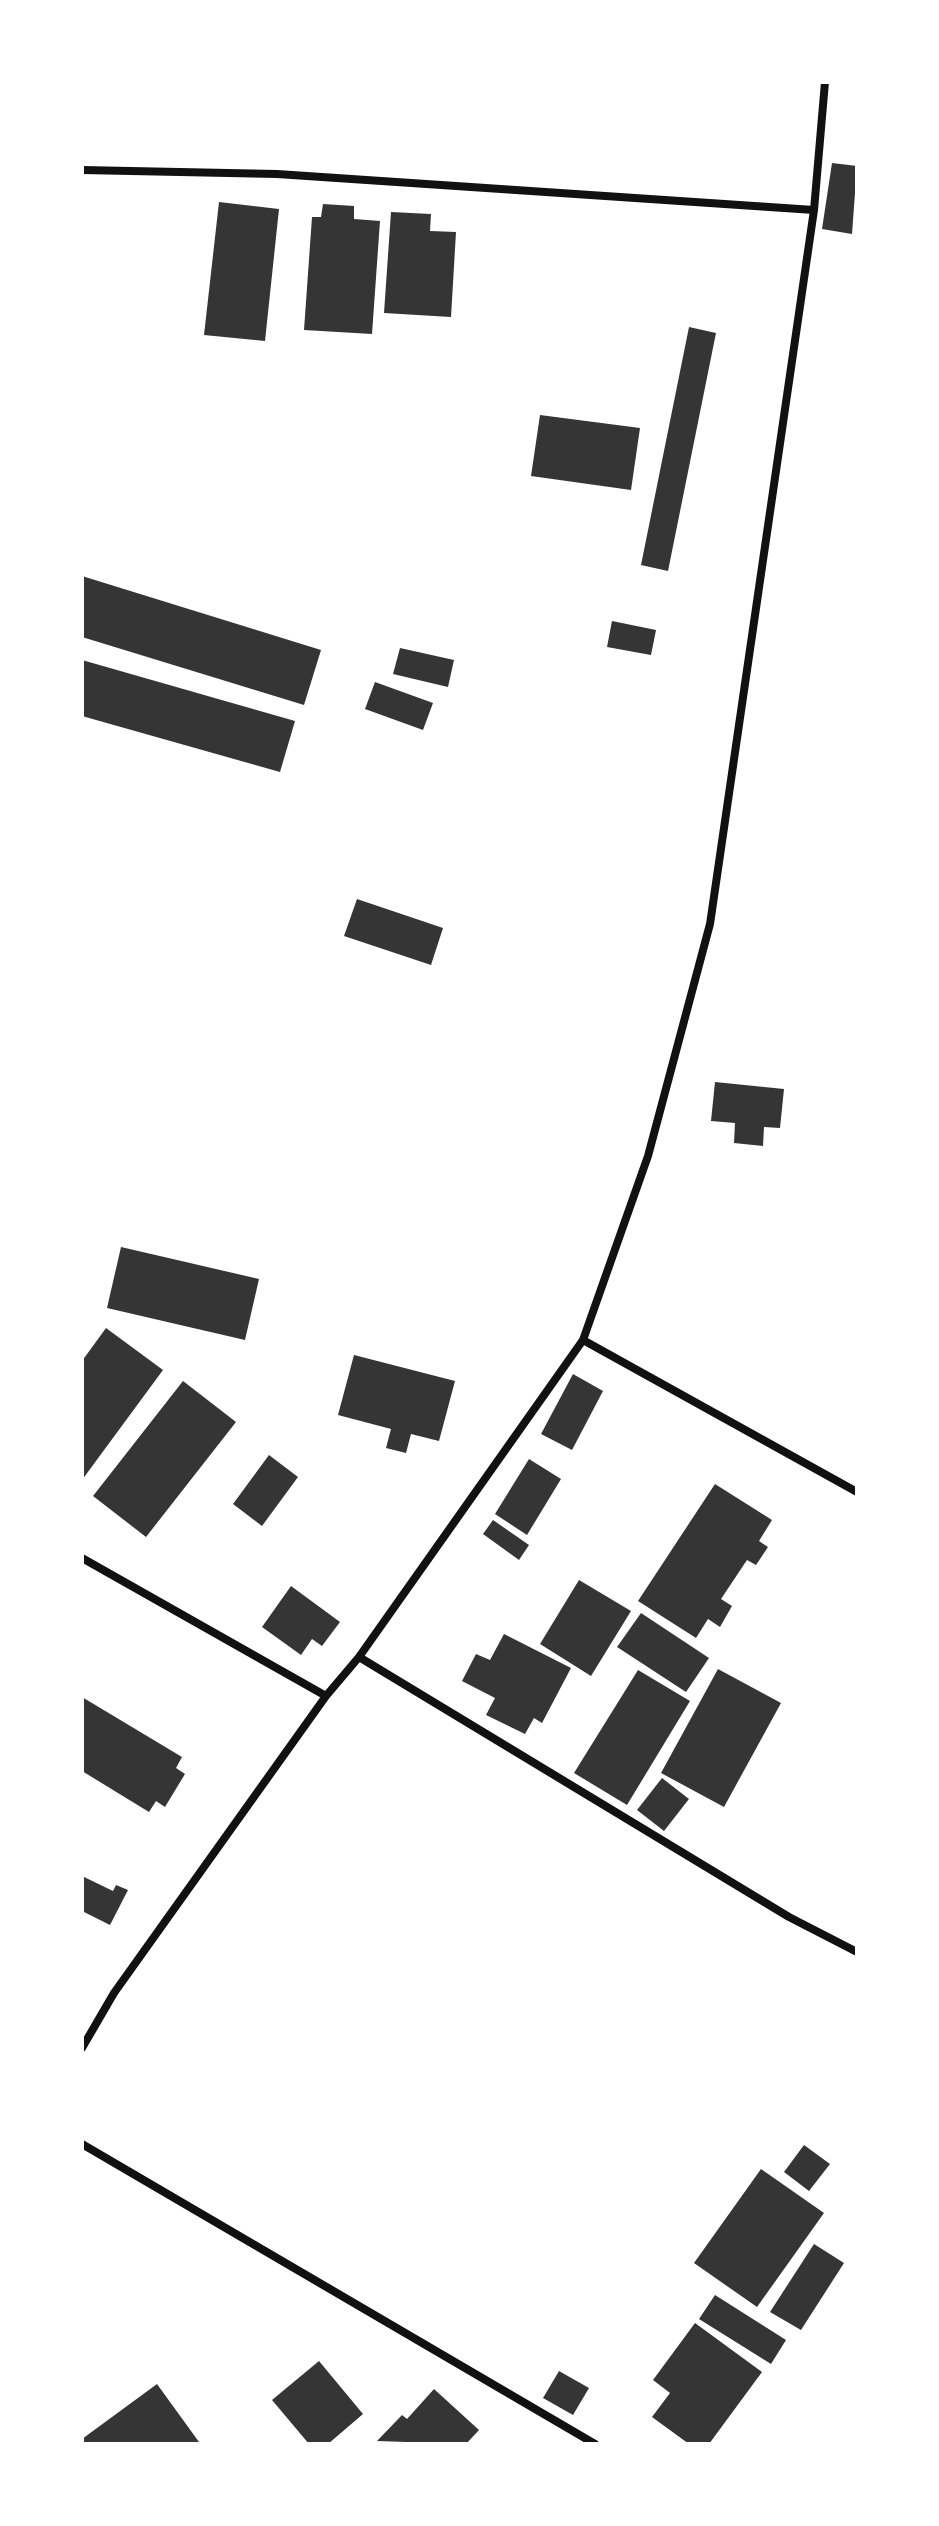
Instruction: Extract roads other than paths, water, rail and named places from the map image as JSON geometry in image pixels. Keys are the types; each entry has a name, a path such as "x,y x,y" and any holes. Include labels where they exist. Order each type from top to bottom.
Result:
{"street":[{"path":"82,2048 114,1993 326,1696 359,1657 583,1340 648,1156 710,924 814,210 825,82"},
{"path":"82,170 277,174 814,210"},
{"path":"583,1340 857,1492"},
{"path":"82,1558 326,1696"},
{"path":"359,1657 789,1917 857,1952"},
{"path":"82,2144 595,2444"}]}
